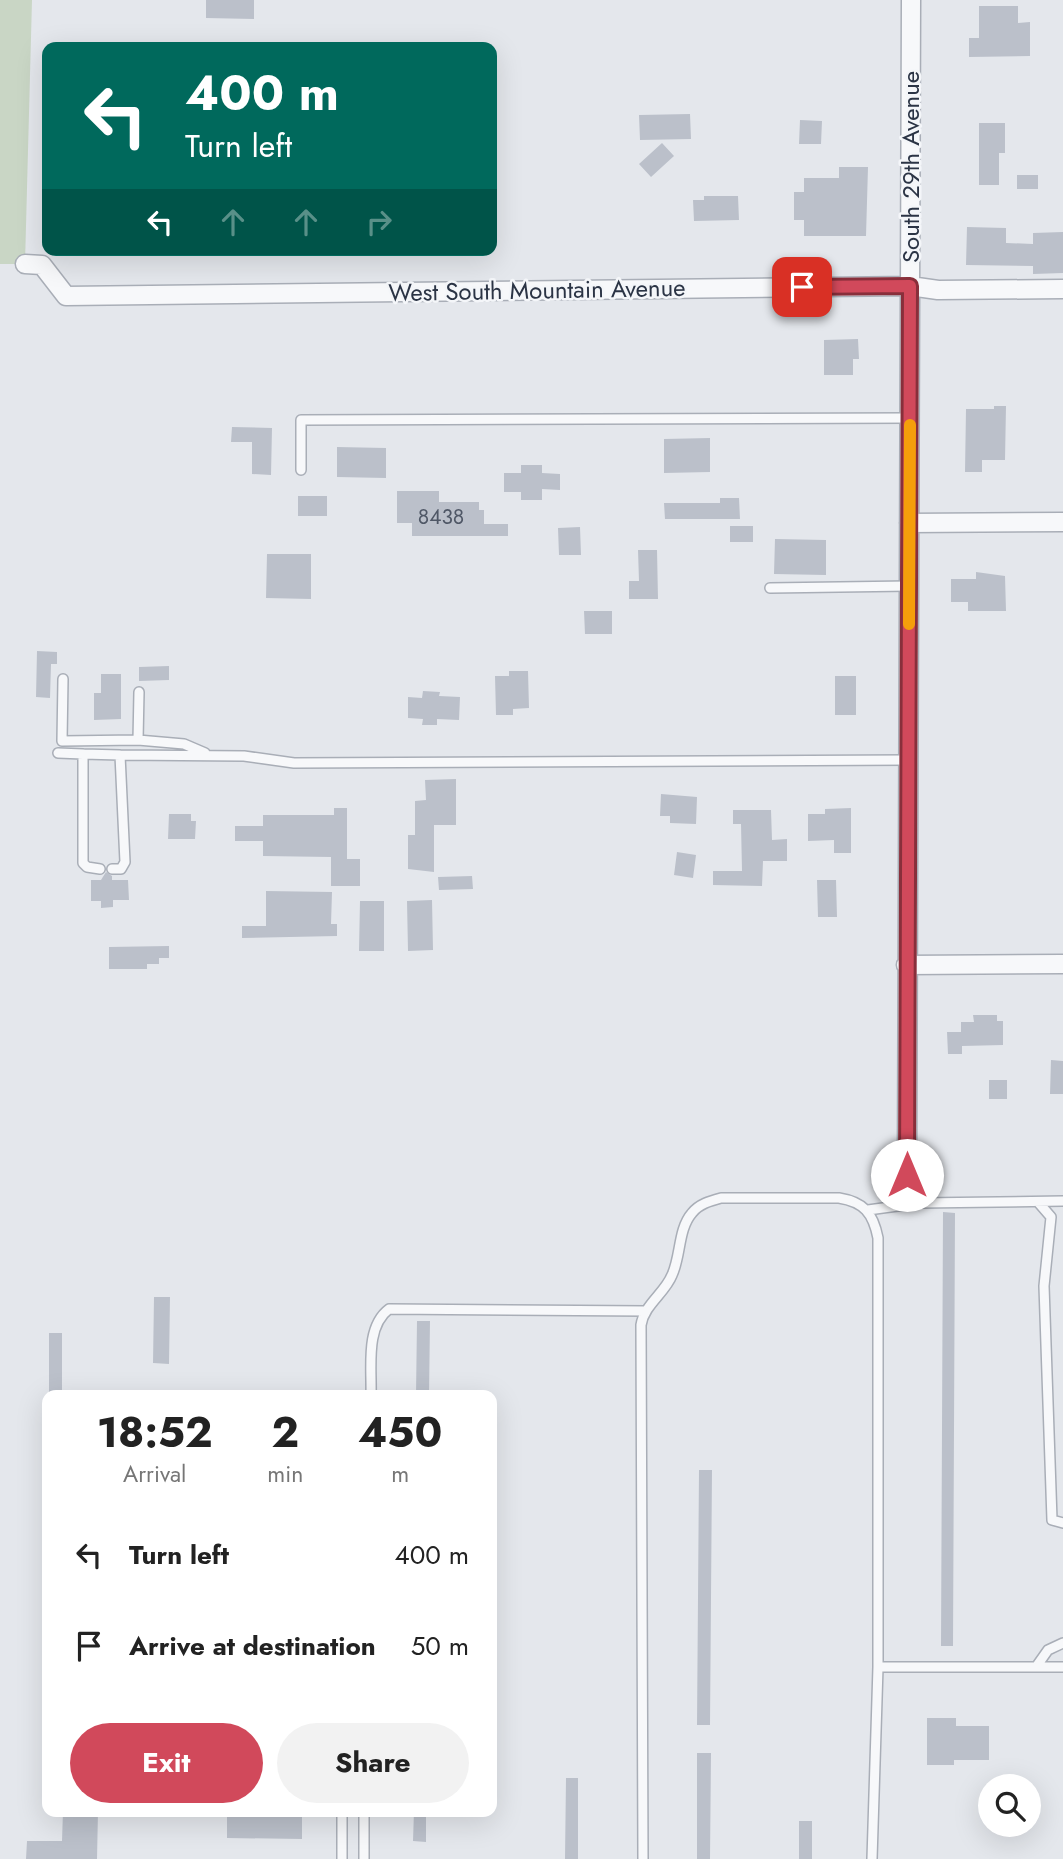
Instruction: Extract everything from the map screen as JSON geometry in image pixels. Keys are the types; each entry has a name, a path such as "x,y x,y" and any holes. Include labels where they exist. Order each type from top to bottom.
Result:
{"street":[{"name":"South 29th Avenue","path":"907,1175 911,0"},
{"name":"West South Mountain Avenue","path":"25,264 43,265 66,296 910,286 938,290 1063,289"},
{"path":"909,523 1063,522"},
{"path":"906,965 1063,964"}],"lane":[{"path":"301,470 301,420 910,418"},
{"path":"770,588 909,586"},
{"path":"63,679 62,741 138,740 184,744 210,755"},
{"path":"138,740 139,692"},
{"path":"58,753 210,755 294,763 908,760"},
{"path":"83,754 83,863 87,867 100,869"},
{"path":"112,869 121,869 125,862 120,755"},
{"path":"643,1859 641,1325 646,1311 665,1289 674,1273 687,1220 699,1207 721,1198 856,1200 868,1210 875,1223 878,1238 878,1667 872,1859"},
{"path":"868,1210 920,1203 1063,1201"},
{"path":"1038,1202 1051,1217 1044,1286 1051,1506 1052,1520 1063,1523"},
{"path":"371,1390 376,1327 381,1315 389,1309 646,1311"},
{"path":"1036,1667 1048,1650 1063,1643"},
{"path":"878,1667 1063,1667"},
{"path":"342,1817 342,1859"},
{"path":"364,1817 364,1859"}],"green space":[{"path":"0,0 32,0 25,264 0,264"}],"building":[{"path":"206,0 254,0 254,19 206,18"},
{"path":"979,6 1018,6 1018,23 1030,22 1030,56 969,57 969,38 979,38"},
{"path":"690,114 691,139 640,140 639,115"},
{"path":"800,120 822,121 821,144 799,144"},
{"path":"979,123 1005,123 1005,153 999,153 999,185 979,185"},
{"path":"662,143 674,156 651,177 639,164"},
{"path":"839,167 868,167 866,236 804,236 804,220 794,220 794,192 804,192 804,178 839,178"},
{"path":"1017,175 1038,175 1038,189 1017,189"},
{"path":"704,196 738,196 739,220 694,221 693,200 704,200"},
{"path":"967,227 1006,228 1006,243 1033,244 1033,233 1063,232 1063,273 1033,274 1033,266 966,265"},
{"path":"858,339 859,359 853,359 853,375 824,375 824,340"},
{"path":"994,406 1006,406 1005,460 982,460 982,472 965,472 966,409 994,409"},
{"path":"232,427 272,428 271,475 252,474 252,442 231,442"},
{"path":"710,438 710,472 664,473 664,439"},
{"path":"337,447 386,448 386,478 337,477"},
{"path":"521,465 542,465 542,473 560,474 560,490 542,489 542,500 521,500 521,492 504,492 504,473 521,473"},
{"path":"397,491 439,491 439,502 479,502 479,510 484,510 484,524 508,524 508,536 412,536 412,523 397,523"},
{"path":"298,496 327,496 327,516 298,516"},
{"path":"720,498 739,498 740,519 665,519 664,503 720,503"},
{"path":"730,526 753,526 753,542 730,542"},
{"path":"580,527 581,555 559,555 558,528"},
{"path":"775,539 826,540 826,575 774,574"},
{"path":"638,550 657,550 658,599 629,599 629,581 639,581"},
{"path":"267,554 311,554 311,599 266,598"},
{"path":"976,572 1005,576 1006,611 968,611 968,602 951,602 951,579 976,579"},
{"path":"584,611 612,611 612,634 585,634"},
{"path":"37,651 57,652 57,664 51,664 50,698 36,697"},
{"path":"169,666 169,680 139,681 139,667"},
{"path":"509,671 528,671 529,708 513,709 513,715 496,715 495,676 509,676"},
{"path":"101,674 121,674 121,719 94,720 94,693 101,693"},
{"path":"835,676 856,676 856,715 835,715"},
{"path":"423,691 440,692 439,696 460,697 459,720 437,719 437,725 422,725 423,719 408,718 408,697 422,698"},
{"path":"456,779 456,825 434,825 434,872 408,869 408,835 415,835 415,801 426,800 425,780"},
{"path":"661,794 697,797 696,824 670,823 670,816 660,816"},
{"path":"334,808 347,808 347,859 360,859 360,886 331,886 331,857 263,856 263,841 235,841 235,826 263,826 263,815 334,815"},
{"path":"851,808 851,853 834,853 834,840 808,841 808,814 825,814 825,809"},
{"path":"733,810 771,810 772,840 787,839 787,861 763,861 762,886 713,885 713,871 742,871 741,824 733,824"},
{"path":"169,814 191,814 191,821 196,821 195,839 168,839"},
{"path":"677,852 696,855 693,878 674,875"},
{"path":"106,872 112,876 112,880 128,880 129,900 113,900 113,907 101,908 101,901 91,901 91,880 101,880"},
{"path":"472,876 473,889 439,890 438,877"},
{"path":"817,880 836,880 837,917 818,917"},
{"path":"266,891 332,892 331,924 337,924 337,936 242,938 242,926 266,926"},
{"path":"432,900 433,950 408,951 407,901"},
{"path":"360,901 384,901 384,951 359,951"},
{"path":"169,946 169,958 159,958 159,964 147,964 147,969 109,969 109,947"},
{"path":"973,1015 997,1015 997,1021 1003,1021 1003,1045 962,1046 962,1054 948,1054 947,1032 961,1032 961,1022 974,1022"},
{"path":"1051,1060 1063,1061 1063,1094 1050,1094"},
{"path":"989,1080 1007,1080 1007,1099 989,1099"},
{"path":"943,1212 955,1213 953,1646 941,1646"},
{"path":"154,1297 170,1297 169,1364 153,1363"},
{"path":"417,1321 430,1321 429,1390 416,1390"},
{"path":"49,1333 62,1333 62,1390 49,1390"},
{"path":"699,1470 712,1470 710,1725 697,1725"},
{"path":"927,1718 956,1718 956,1726 989,1726 989,1760 954,1760 954,1765 927,1765"},
{"path":"697,1753 711,1753 710,1859 697,1859"},
{"path":"566,1778 578,1778 578,1859 565,1859"},
{"path":"63,1817 98,1817 97,1859 26,1859 27,1841 62,1841"},
{"path":"227,1817 302,1817 302,1839 227,1838"},
{"path":"414,1817 426,1817 426,1842 413,1841"},
{"path":"799,1821 812,1821 812,1859 799,1859"}],"slow traffic":[{"path":"909,624 910,425"}],"route":[{"path":"802,287 910,286 907,1175"}]}
